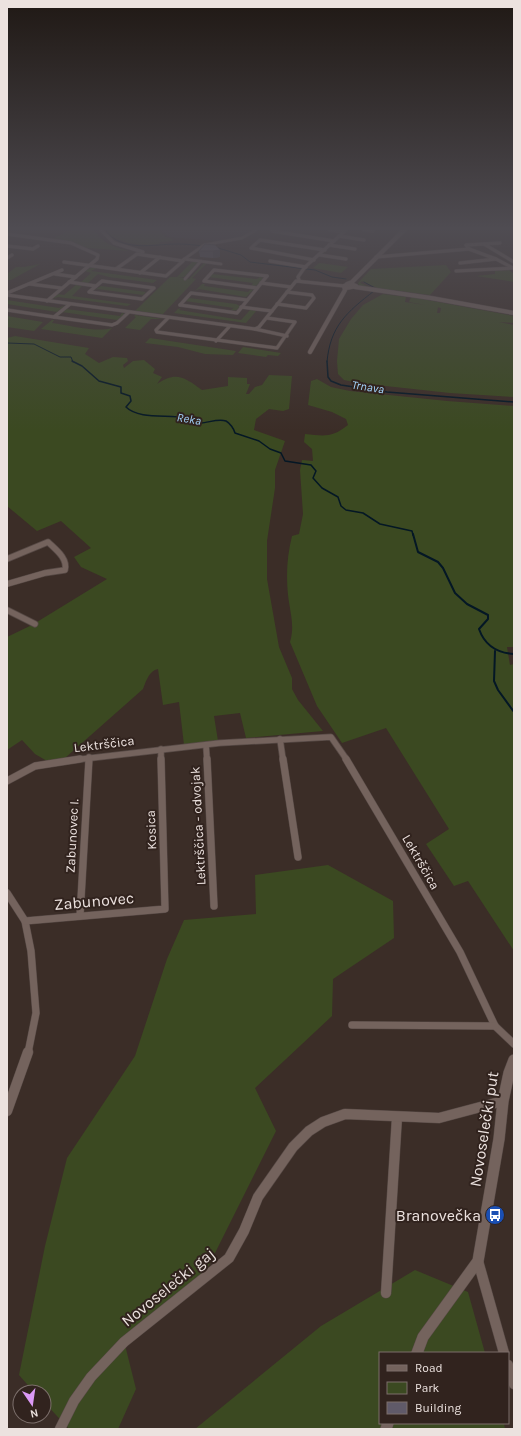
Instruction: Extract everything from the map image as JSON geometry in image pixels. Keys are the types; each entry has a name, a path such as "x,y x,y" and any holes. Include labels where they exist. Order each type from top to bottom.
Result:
{"street":[{"path":"24,297 229,327 255,329 287,336"},
{"path":"47,301 51,297"},
{"path":"127,297 142,299 144,297"},
{"path":"187,297 180,305 237,313 249,297"},
{"path":"223,297 247,300"},
{"path":"255,329 259,327 267,318 283,297"},
{"path":"277,304 306,308 313,297"},
{"path":"310,352 340,297"},
{"path":"339,300 342,297"},
{"path":"420,297 514,313"},
{"path":"54,317 70,304"},
{"path":"242,307 272,311"},
{"path":"7,310 112,325 117,323 129,312"},
{"path":"168,318 156,330 157,332 276,349 295,324 294,321 267,318"},
{"path":"216,341 229,327"},
{"path":"7,560 48,542 62,556 66,566 65,570 45,573 7,584"},
{"path":"7,610 35,624"},
{"name":"Lektrščica","path":"7,781 35,766 88,757 206,745 280,739 331,737 340,748 460,952 495,1026 514,1044"},
{"path":"280,739 298,858"},
{"name":"Lektrščica - odvojak","path":"206,745 214,906"},
{"name":"Kosica","path":"161,749 166,910"},
{"name":"Zabunovec I.","path":"80,916 88,757"},
{"path":"7,893 25,921 31,951 36,1013 28,1054 7,1111"},
{"name":"Zabunovec","path":"25,921 166,910"},
{"path":"352,1025 495,1026"},
{"name":"Novoselečki put","path":"416,1352 423,1337 478,1261 497,1154 508,1073 514,1060"},
{"name":"Novoselečki gaj","path":"60,1429 74,1401 91,1377 124,1342 229,1258 244,1231 258,1197 293,1147 310,1131 323,1122 345,1114 440,1118 503,1101"},
{"path":"386,1293 397,1117"},
{"path":"478,1261 504,1352"},
{"path":"509,1368 514,1384"}],"green space":[{"path":"58,297 79,297 131,304 127,306"},
{"path":"149,297 179,297 163,314 135,311"},
{"path":"378,297 406,297 405,302 426,305 409,302 411,297 514,316 514,323 499,322 514,325 514,397 450,393 358,383 344,380 338,374 337,361 339,339 351,319 363,305","holes":["438,307 441,308 440,313 437,313"]},
{"path":"189,298 236,304 240,306 237,310 229,311 234,308 185,301"},
{"path":"7,300 59,308 65,305 57,312 7,304"},
{"path":"181,308 179,310 241,320 251,309 257,310 246,323 174,313"},
{"path":"67,309 120,316 122,313 125,314 112,324 117,320 63,312"},
{"path":"135,315 163,319 151,319 140,330 125,328 136,317 134,316"},
{"path":"7,316 43,322 34,331 7,327 7,321 9,319 7,319"},
{"path":"54,320 52,323 83,328 99,330 112,328 102,338 41,329"},
{"path":"15,336 89,348 85,354 99,363 113,357 127,358 128,361 123,365 124,368 133,361 144,360 155,369 153,373 162,377 157,384 170,378 180,377 202,390 228,386 228,377 247,378 247,384 250,384 246,394 249,394 255,387 262,385 269,375 292,376 289,409 283,411 269,409 256,419 254,430 285,441 275,470 275,488 267,541 267,579 279,647 292,678 292,689 298,700 323,731 246,738 240,713 214,716 218,741 184,745 179,702 163,705 158,669 150,674 143,689 65,758 47,761 35,754 22,740 7,750 7,637 32,625 107,579 81,567 74,557 91,548 61,521 37,531 7,506 7,338"},
{"path":"150,338 236,351 233,355 205,354 178,347 145,343"},
{"path":"243,347 281,353 278,356 268,355 266,357 238,353"},
{"path":"317,379 331,387 350,391 514,406 514,647 507,647 510,665 514,664 514,951 468,881 454,886 426,844 449,829 386,728 342,743 317,706 290,642 292,625 287,588 288,558 292,536 299,534 303,514 300,470 302,460 313,461 312,449 304,442 305,434 328,435 337,432 348,425 346,419 332,412 308,405 311,381"},
{"path":"328,865 393,901 394,938 333,979 332,1016 255,1088 276,1131 207,1269 125,1345 136,1389 118,1429 69,1429 52,1411 52,1384 27,1384 19,1375 45,1246 67,1158 135,1056 167,959 184,920 256,914 255,875"},
{"path":"415,1270 468,1292 485,1352 379,1352 379,1424 504,1424 505,1429 195,1429 321,1326"}],"waterway":[{"name":"Trnava","path":"327,362 329,349 336,329 348,313 367,297"},
{"name":"Reka","path":"7,343 34,344 60,357 71,357 73,361"},
{"name":"Reka","path":"73,361 82,366 99,381 121,387 121,393 130,396 131,401 126,407 132,411 138,414 186,418 199,423 220,420 226,421 232,426 235,433 259,441 270,449 281,453 285,461 311,465 316,471 313,478 322,488 338,497 341,506 346,510 363,513 380,524 412,531 413,535"},
{"name":"Trnava","path":"327,362 328,377 331,381 341,385 387,392 514,402"},
{"name":"Reka","path":"413,534 418,552 438,562 443,568 455,593 467,604 488,615 488,619 479,629 488,644 492,648 502,652 514,654"},
{"path":"495,651 494,681 498,690 514,712"}],"place":[{"name":"Branovečka","path":"495,1215"}]}
